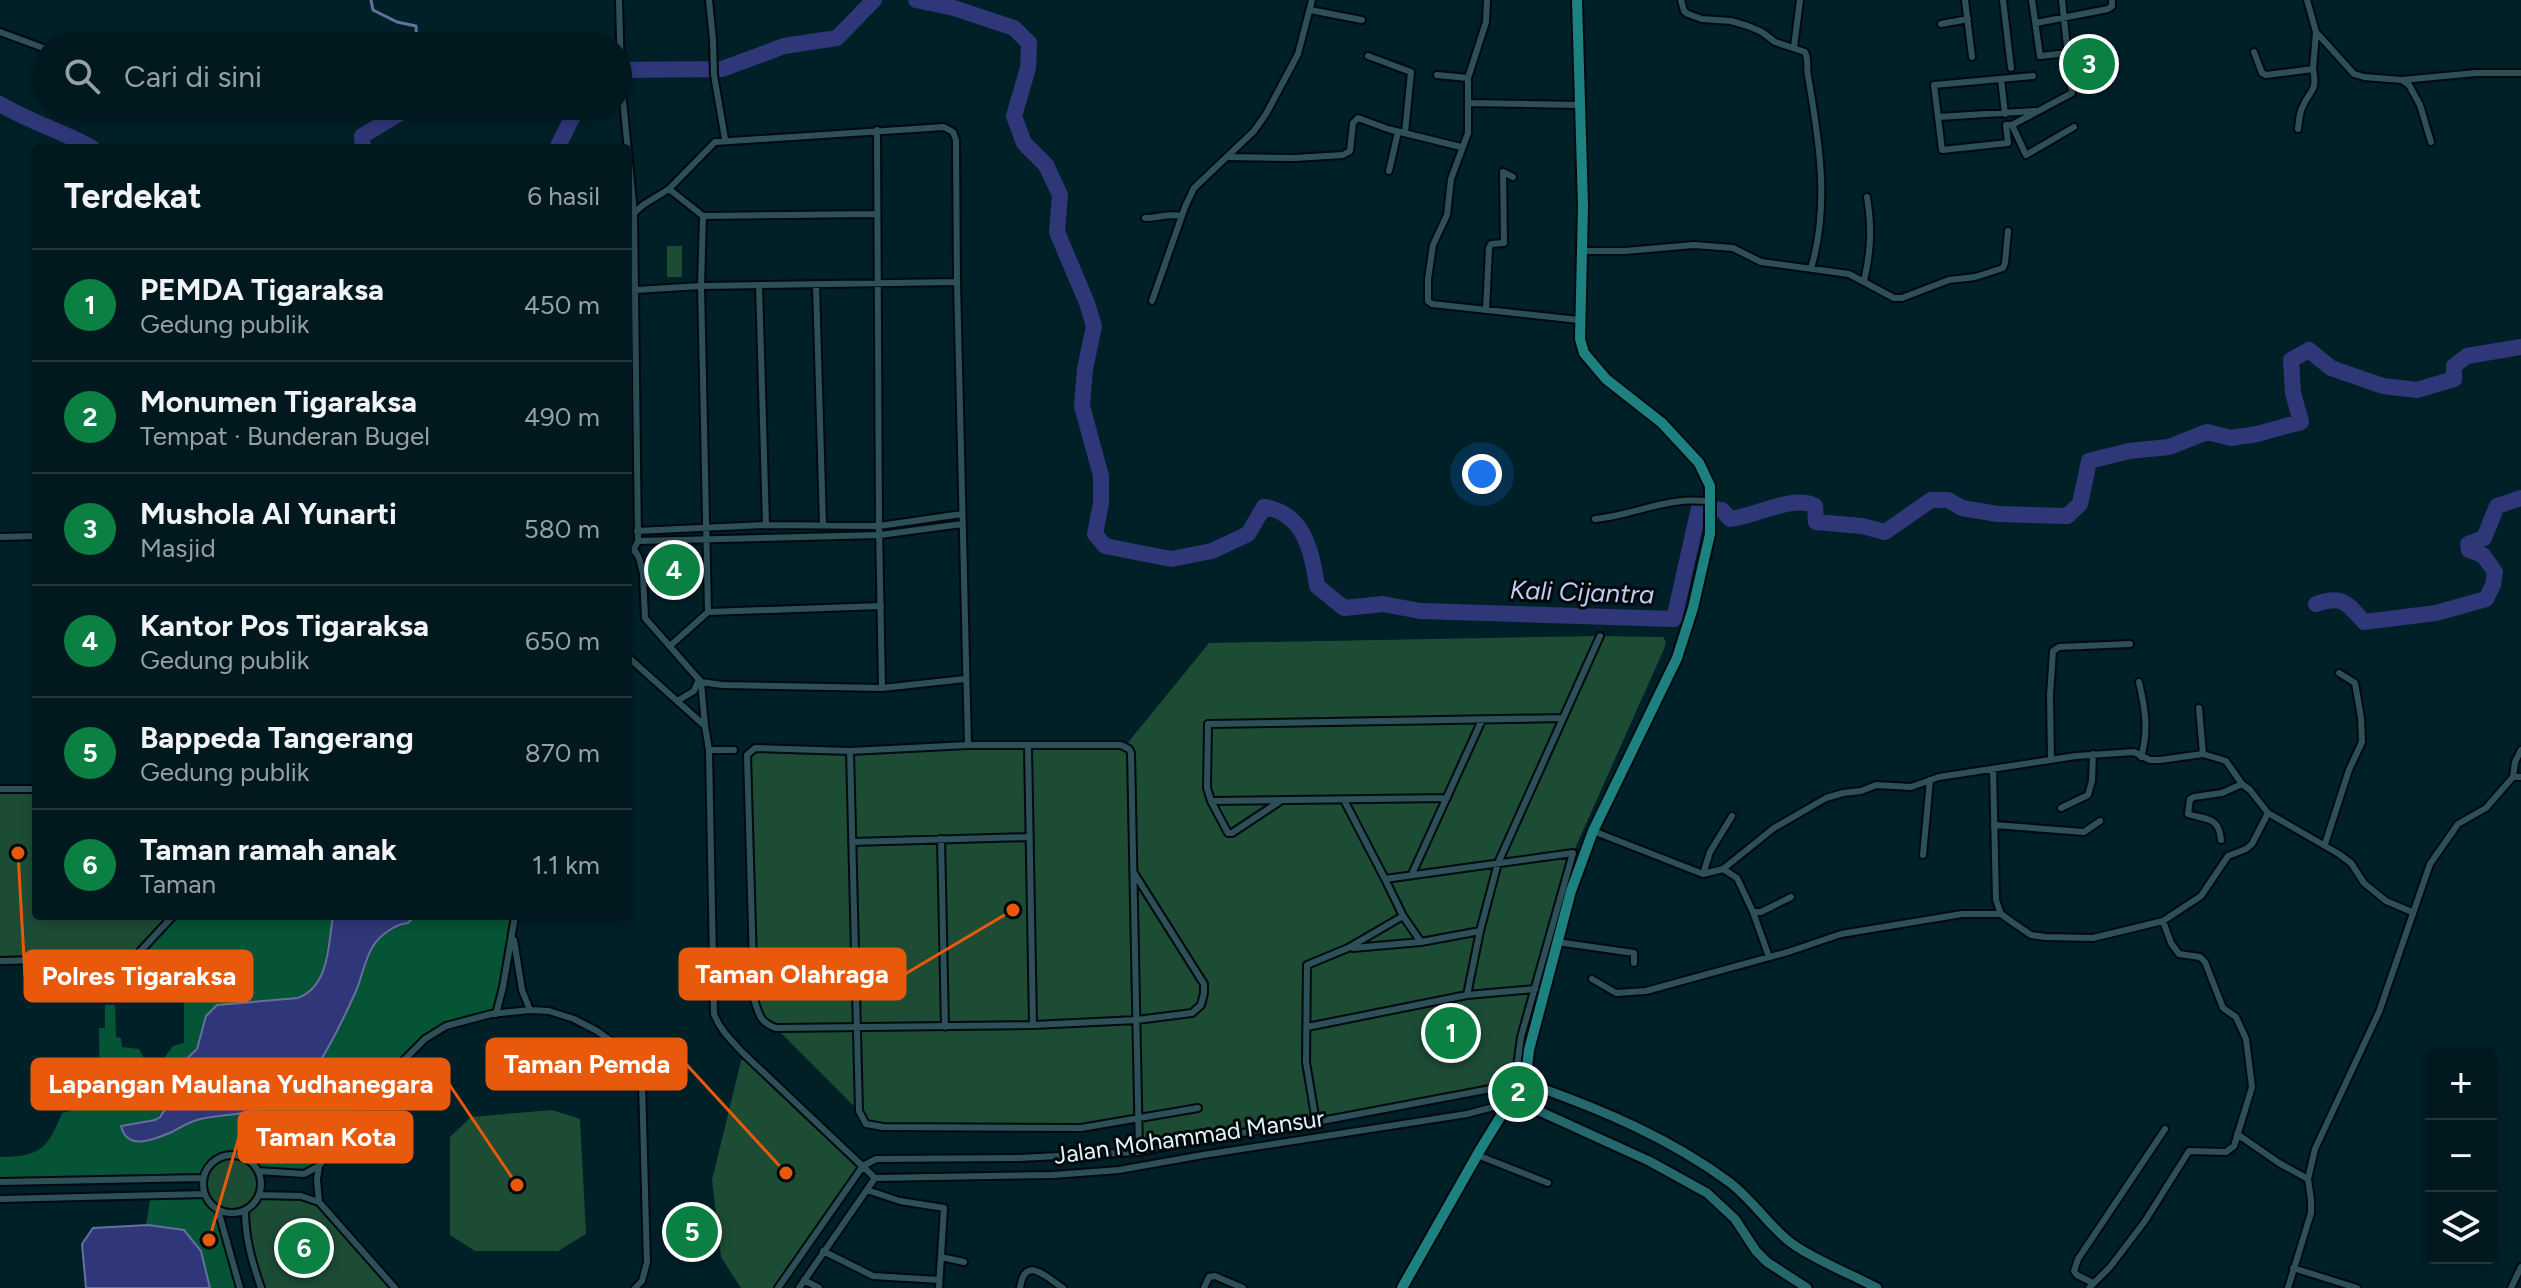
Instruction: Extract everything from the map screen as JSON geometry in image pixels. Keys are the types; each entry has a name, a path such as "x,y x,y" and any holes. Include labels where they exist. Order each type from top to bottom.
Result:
{"main road":[{"path":"1521,1075 1571,891 1593,831 1677,658 1693,608 1710,534 1710,486 1699,463 1662,423 1606,379 1584,353 1580,339 1582,251 1577,0"},
{"path":"1521,1075 1535,1086 1587,1104 1646,1132 1705,1166 1756,1205 1793,1245 1877,1288"},
{"path":"1521,1075 1504,1081 1501,1096 1506,1105 1522,1109 1528,1106 1535,1086"},
{"path":"1402,1288 1506,1105"},
{"path":"1528,1106 1649,1161 1707,1193 1735,1219 1767,1262 1807,1288"}],"street":[{"path":"619,0 620,32"},
{"path":"709,0 714,75 725,139"},
{"path":"1152,301 1194,188 1254,131 1266,114 1298,54 1312,0"},
{"path":"1487,0 1486,22 1468,78 1468,133 1451,179 1447,215 1433,245 1428,301 1432,304 1579,320"},
{"path":"1681,0 1688,14 1748,26 1775,42 1805,52 1808,58 1823,204 1811,268"},
{"path":"1794,47 1800,0"},
{"path":"1965,0 1972,57"},
{"path":"2003,0 2011,68"},
{"path":"2032,0 2040,56 2068,53"},
{"path":"2009,125 2072,93 2062,0"},
{"path":"2036,23 2108,9 2112,6 2112,0"},
{"path":"2298,129 2301,110 2315,85 2316,32 2307,0"},
{"path":"1310,10 1362,20"},
{"path":"1941,24 1968,19"},
{"path":"0,32 32,44"},
{"path":"2316,32 2354,74 2364,77 2402,80 2476,73 2521,73"},
{"path":"2254,52 2262,73 2266,75 2313,69"},
{"path":"1368,56 1411,72 1401,132 1389,171"},
{"path":"1437,75 1468,78"},
{"path":"2021,145 2008,143 1942,150 1934,85 2033,76"},
{"path":"2001,79 2005,113 2026,155 2074,127"},
{"path":"2402,80 2414,92 2431,142"},
{"path":"1469,103 1580,105"},
{"path":"1938,117 2039,111"},
{"path":"1228,157 1343,155 1350,151 1353,123 1358,118 1461,147"},
{"path":"625,120 627,144"},
{"path":"2008,143 2009,125"},
{"path":"634,213 669,189 711,144 725,139 944,127 953,132 956,140 968,745"},
{"path":"877,130 882,688"},
{"path":"1486,310 1489,248 1491,244 1504,243 1503,172 1513,177"},
{"path":"669,189 703,216 876,214"},
{"path":"632,193 639,515 638,541 632,550"},
{"path":"1864,281 1872,227 1867,197"},
{"path":"1145,218 1155,218 1161,214 1182,216"},
{"path":"703,216 701,286 708,612"},
{"path":"1582,251 1694,245 1733,248 1761,262 1849,274 1894,298 1902,298 1949,280 1975,277 2003,268 2008,231"},
{"path":"636,290 957,282"},
{"path":"759,285 766,525"},
{"path":"816,285 823,524"},
{"path":"1595,519 1615,517 1669,501 1711,502"},
{"path":"637,531 766,525 879,526 962,514"},
{"path":"632,518 639,515"},
{"path":"638,541 880,535 962,524"},
{"path":"0,537 32,536"},
{"path":"632,552 639,558 643,574 645,618 700,680 709,750 714,1014 717,1022 743,1053 875,1178 799,1288"},
{"path":"671,645 708,612 881,606"},
{"path":"1467,995 1498,863 1600,636"},
{"path":"2051,760 2053,651 2059,647 2130,644"},
{"path":"632,661 705,726"},
{"path":"2325,844 2349,770 2362,742 2355,683 2339,673"},
{"path":"700,680 722,685 882,688 965,679"},
{"path":"677,701 694,691 700,680"},
{"path":"2139,682 2146,716 2141,757"},
{"path":"2199,708 2203,754"},
{"path":"1282,800 1230,833 1207,788 1208,724 1563,718"},
{"path":"1412,874 1482,720"},
{"path":"1134,873 1204,984 1201,1005 1192,1013 1137,1020 1033,1025 776,1028 765,1024 754,999 747,755 755,748 850,751 968,745 1121,745 1129,749 1134,873 1137,1020 1139,1120 1139,1152"},
{"path":"1028,746 1033,1025"},
{"path":"709,750 734,750"},
{"path":"2288,1288 2311,1213 2308,1179 2321,1137 2379,1012 2430,864 2458,824 2486,808 2517,777 2515,762 2521,750"},
{"path":"850,751 859,1111 866,1124 883,1127 1095,1127 1198,1108"},
{"path":"1593,831 1703,874 1723,869 1774,828 1826,798 1876,785 1911,787 1930,780 2093,754 2134,752 2141,757 2160,760 2203,754 2226,761 2268,813 2325,844 2351,863 2364,883 2386,901 2412,912"},
{"path":"2061,808 2088,795 2093,754"},
{"path":"1993,769 1996,900 2001,914"},
{"path":"1923,855 1930,780"},
{"path":"2221,840 2216,824 2188,814 2190,799 2222,793 2242,784"},
{"path":"0,789 32,789"},
{"path":"1211,801 1447,798"},
{"path":"1344,800 1403,916 1421,942"},
{"path":"1592,979 1616,993 1646,991 1841,934 1962,914 2001,914 2031,935 2045,937 2093,938 2163,921 2201,896 2228,856 2252,844 2268,813"},
{"path":"1703,874 1710,852 1732,816"},
{"path":"1994,825 2078,832 2090,829 2100,821"},
{"path":"852,842 1030,837"},
{"path":"941,839 945,1027"},
{"path":"1385,879 1573,853 1521,1037 1521,1075"},
{"path":"1723,869 1737,878 1769,957"},
{"path":"1753,912 1761,912 1791,897"},
{"path":"1316,1122 1307,1078 1307,965 1348,948 1403,916"},
{"path":"0,961 134,958 169,920"},
{"path":"496,1014 515,920"},
{"path":"2163,921 2179,954 2200,957 2205,962 2223,1008 2236,1017 2246,1039 2252,1087 2234,1146 2226,1152 2189,1151 2145,1221 2110,1267 2091,1286 2074,1271 2078,1259 2165,1129"},
{"path":"1348,948 1421,942 1480,931"},
{"path":"513,935 522,990 530,1010"},
{"path":"1557,942 1634,953 1634,963"},
{"path":"1307,1027 1467,995 1535,989"},
{"path":"258,1171 304,1174 319,1166 405,1059 425,1039 446,1026 496,1014 549,1011 597,1031 627,1052 639,1065 647,1262 642,1281 635,1288"},
{"name":"Jalan Mohammad Mansur","path":"863,1166 876,1159 977,1159 1139,1152 1501,1087"},
{"name":"Jalan Mohammad Mansur","path":"875,1178 1053,1175 1119,1170 1438,1119 1506,1105"},
{"path":"2237,1134 2308,1179"},
{"path":"1477,1155 1548,1183"},
{"path":"224,1156 243,1157 258,1171 259,1195 245,1210 236,1213 218,1210 205,1194 203,1178 208,1167 224,1156"},
{"path":"319,1166 319,1202"},
{"path":"778,1288 863,1166"},
{"path":"0,1182 203,1178"},
{"path":"823,1251 873,1276 939,1284 944,1208 900,1201 867,1190"},
{"path":"0,1199 205,1194"},
{"path":"259,1195 301,1196 319,1202 395,1288"},
{"path":"218,1210 240,1288"},
{"path":"245,1210 245,1231 261,1288"},
{"path":"941,1257 964,1262"},
{"path":"2511,1288 2521,1267"},
{"path":"2293,1268 2357,1288"},
{"path":"1020,1288 1022,1275 1031,1269 1063,1288"},
{"path":"1204,1288 1209,1277 1215,1276 1243,1288"},
{"path":"804,1280 819,1288"},
{"path":"642,1281 647,1288"}],"green space":[{"path":"667,246 682,246 682,277 667,277"},
{"path":"1663,637 1666,642 1573,853 1525,1020 1516,1074 1504,1081 1501,1087 1139,1152 1139,1120 1078,1128 868,1125 859,1111 776,1028 765,1024 754,999 747,759 755,748 1126,745 1209,643"},
{"path":"32,790 32,920 165,920 134,952 0,956 0,791"},
{"path":"170,920 332,920 323,971 319,982 305,995 217,1005 206,1016 197,1049 179,1066 165,1109 155,1120 157,1139 194,1121 249,1112 286,1098 356,991 374,944 386,933 407,920 514,920 496,1014 446,1026 400,1059 319,1166 311,1171 279,1174 260,1171 245,1158 230,1155 218,1158 203,1178 0,1182 0,1157 33,1153 47,1143 62,1113 100,1101 99,1028 105,1028 105,1005 115,1005 116,1037 121,1038 122,1047 139,1049 146,1062 161,1062 173,1046 184,1043 184,983 169,980 161,966 146,966 135,957"},
{"path":"743,1053 863,1166 778,1288 741,1288 721,1257 712,1180"},
{"path":"552,1110 580,1119 586,1234 558,1251 475,1251 450,1235 450,1137 471,1117"},
{"path":"234,1155 247,1160 255,1169 259,1194 301,1196 319,1202 395,1288 261,1288 244,1210 229,1212 217,1208 208,1200 204,1189 204,1178 209,1167 219,1159"},
{"path":"205,1194 218,1210 240,1288 210,1288 201,1251 146,1225 151,1195"}],"shaded area":[{"path":"332,920 411,920 389,931 373,946 356,991 323,1057 304,1084 290,1095 265,1108 200,1119 150,1140 135,1141 124,1134 121,1126 160,1117 174,1075 197,1049 206,1016 217,1005 298,998 316,984 328,951"},
{"path":"148,1225 184,1230 201,1251 210,1288 86,1288 82,1244 93,1228"}],"waterway":[{"path":"371,0 373,10 397,22 416,26 416,32"},
{"name":"Kali Cijantra","path":"632,70 722,69 784,46 837,38 874,0"},
{"name":"Kali Cijantra","path":"916,0 954,8 1014,28 1029,43 1028,68 1014,116 1024,143 1046,165 1060,195 1057,232 1094,326 1085,369 1082,406 1101,476 1101,503 1095,534 1105,546 1171,559 1212,551 1248,534 1264,507 1278,511 1297,525 1304,536 1317,586 1344,608 1383,604 1420,611 1674,619 1699,508 1722,510 1730,519 1785,504 1806,503 1815,506 1816,522 1862,526 1885,532 1931,500 1948,500 1962,508 1998,514 2067,516 2080,504 2089,461 2129,451 2169,447 2207,432 2231,438 2301,422 2293,393 2291,360 2309,350 2331,368 2383,386 2417,390 2454,379 2454,366 2467,356 2521,347"},
{"path":"0,104 32,120"},
{"path":"32,120 84,144"},
{"path":"363,144 362,136 389,120"},
{"name":"Kali Cijantra","path":"559,144 571,120"},
{"path":"2316,604 2338,600 2353,609 2364,622 2436,613 2486,599 2495,572 2483,555 2469,550 2468,544 2484,538 2497,506 2521,498"}],"place":[{"name":"Mushola Al Yunarti","path":"2089,64"},
{"name":"Kantor Pos Tigaraksa","path":"674,570"},
{"name":"Polres Tigaraksa","path":"18,853"},
{"name":"Taman Olahraga","path":"1013,910"},
{"name":"PEMDA Tigaraksa","path":"1451,1033"},
{"name":"Monumen Tigaraksa","path":"1518,1092"},
{"name":"Taman Pemda","path":"786,1173"},
{"name":"Lapangan Maulana Yudhanegara","path":"517,1185"},
{"name":"Bappeda Tangerang","path":"692,1232"},
{"name":"Taman Kota","path":"209,1240"},
{"name":"Taman ramah anak","path":"304,1248"}]}
